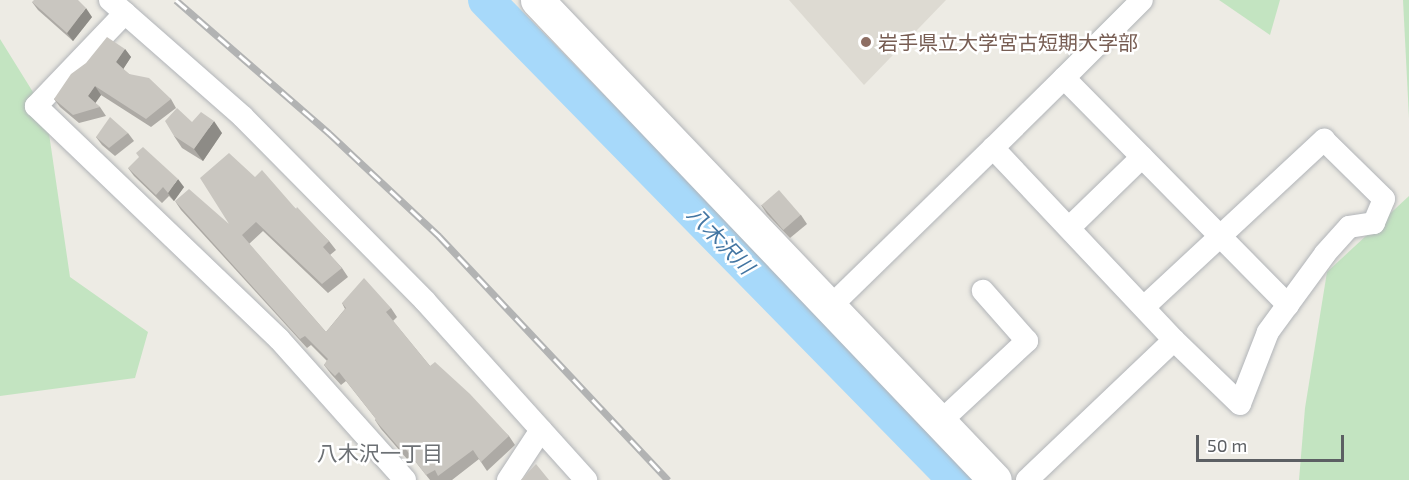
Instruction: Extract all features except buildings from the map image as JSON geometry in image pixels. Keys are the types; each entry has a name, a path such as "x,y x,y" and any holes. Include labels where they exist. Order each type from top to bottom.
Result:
{"street":[{"path":"537,0 995,480"},
{"path":"830,307 1142,0"},
{"path":"405,480 279,339 36,106 117,7 243,117 424,300 586,480"},
{"path":"1064,78 1288,305"},
{"path":"993,148 1070,227 1174,340 1240,404 1268,332 1325,254 1349,227 1374,223 1384,199 1324,140 1144,307"},
{"path":"1070,227 1142,157"},
{"path":"940,422 1027,341 983,291"},
{"path":"1027,480 1174,340"},
{"path":"508,480 541,430"}],"shaded area":[{"name":"岩手県立大学宮古短期大学部","path":"789,0 946,0 864,85"}],"green space":[{"path":"1219,0 1280,0 1270,35"},
{"path":"1403,0 1409,0 1409,118"},
{"path":"0,39 46,113 70,277 148,332 135,378 0,396"},
{"path":"1409,196 1409,480 1299,480 1305,408 1327,272"}],"waterway":[{"name":"八木沢川","path":"486,0 956,480"}],"railway":[{"path":"176,0 329,133 439,236 668,480"}],"place":[{"name":"岩手県立大学宮古短期大学部","path":"866,42"}],"district":[{"name":"八木沢一丁目","path":"380,453"}]}
